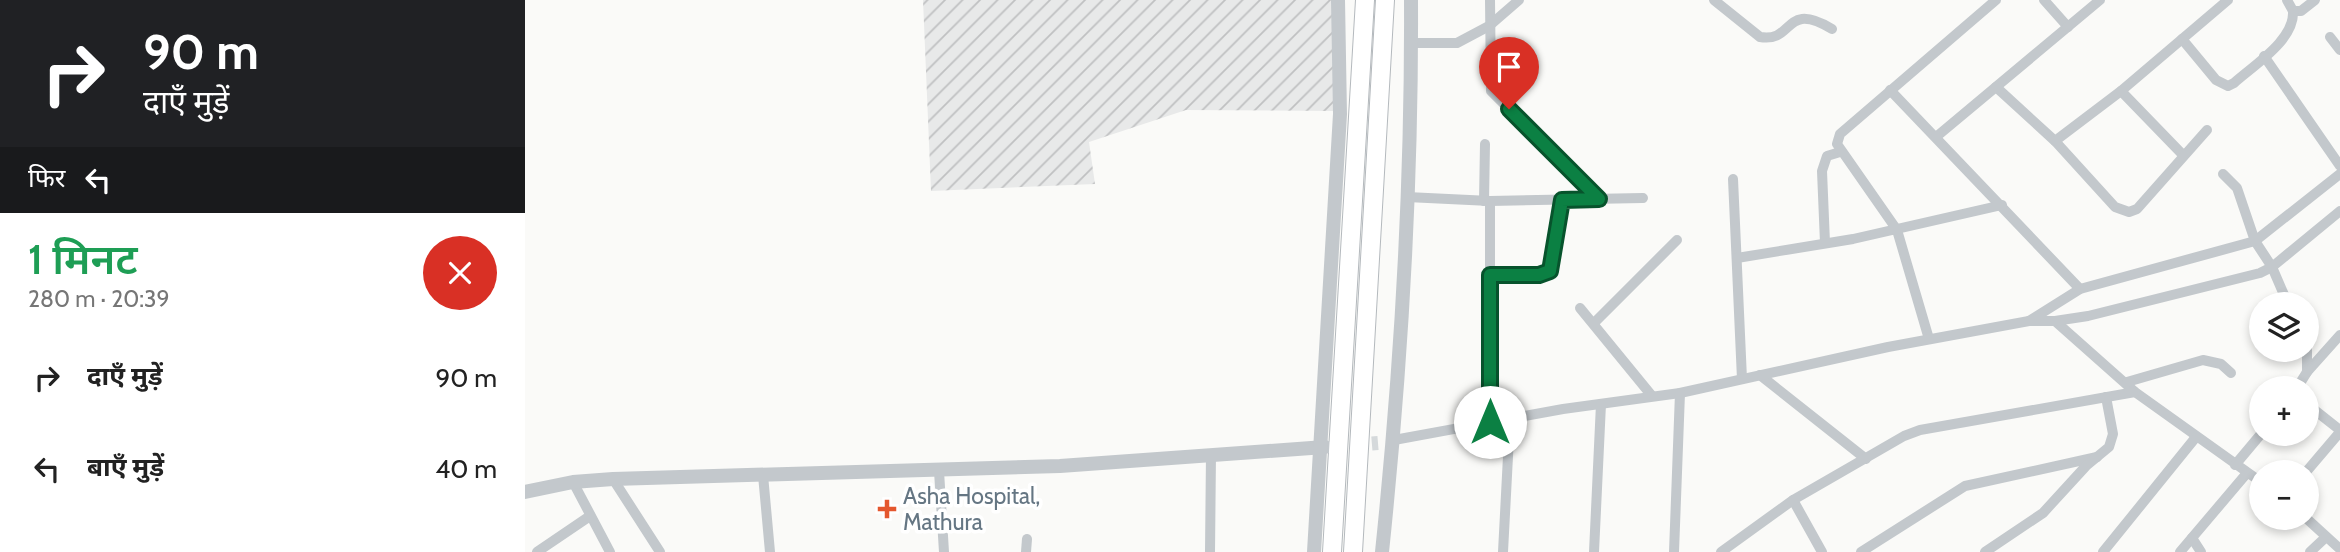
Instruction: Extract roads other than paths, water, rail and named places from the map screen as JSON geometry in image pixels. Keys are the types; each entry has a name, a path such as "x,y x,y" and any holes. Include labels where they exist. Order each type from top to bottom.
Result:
{"highway":[{"path":"1332,552 1365,0"},
{"path":"1353,552 1385,0"}],"street":[{"path":"1314,552 1340,114 1338,0"},
{"path":"1382,552 1394,440 1408,197 1411,0"},
{"path":"1490,0 1491,91 1599,199"},
{"path":"1411,43 1457,43 1489,26 1519,0"},
{"path":"1714,0 1760,37 1774,35 1799,15 1806,13 1814,15 1832,29"},
{"path":"1929,339 1897,230 1840,152 1837,144 1840,134 1996,0"},
{"path":"2044,0 2068,27"},
{"path":"1936,137 2100,0"},
{"path":"2055,141 2121,92 2228,0"},
{"path":"2182,39 2216,80 2228,86 2264,56 2291,27 2293,11 2287,0"},
{"path":"2293,11 2301,11 2315,0"},
{"path":"2330,37 2340,50"},
{"path":"2264,56 2340,166"},
{"path":"1996,87 2055,141 2121,211 2137,209 2207,130"},
{"path":"1891,90 2080,289"},
{"path":"2121,92 2183,155"},
{"path":"1485,144 1490,275 1490,422"},
{"path":"1825,243 1822,171 1827,156 1840,152"},
{"path":"2223,174 2237,188 2255,242 2272,267 2283,292"},
{"path":"2029,321 2080,289 2255,242 2340,174"},
{"path":"1733,179 1742,379"},
{"path":"1408,197 1487,201 1643,198"},
{"path":"1490,275 1539,275 1550,271 1562,200"},
{"path":"1737,258 1897,230 2002,205"},
{"path":"1378,443 1510,418 1680,393 1929,339 2029,321 2055,321 2233,281 2272,267 2340,211"},
{"path":"1594,323 1677,240"},
{"path":"1580,308 1652,396"},
{"path":"2055,321 2127,382 2135,392 2247,473 2180,552"},
{"path":"2304,376 2340,335"},
{"path":"2127,382 2203,360 2221,365 2231,373"},
{"path":"2307,362 2307,372"},
{"path":"1760,375 1866,459"},
{"path":"1721,552 1793,500 1904,436 1920,430 2135,392"},
{"path":"1674,552 1680,393"},
{"path":"1986,552 2043,513 2112,441 2106,397"},
{"path":"1594,552 1601,404"},
{"path":"2316,460 2340,431 2319,414"},
{"path":"1503,552 1510,418"},
{"path":"2103,552 2196,437"},
{"path":"2235,466 2251,446"},
{"path":"525,492 573,482 613,479 1060,466 1322,448"},
{"path":"1210,552 1211,454"},
{"path":"1861,552 1965,486 2097,457"},
{"path":"939,471 944,552"},
{"path":"762,475 770,552"},
{"path":"613,479 660,552"},
{"path":"573,482 607,548 595,552"},
{"path":"1793,500 1822,552"},
{"path":"537,552 590,516"},
{"path":"2319,530 2340,548"},
{"path":"2310,552 2326,537"},
{"path":"2192,538 2201,552"},
{"path":"1026,552 1027,539"},
{"path":"1734,541 1742,552"}],"tunnel":[{"path":"1330,447 1378,443"}],"place":[{"name":"Asha Hospital, Mathura","path":"887,509"}]}
